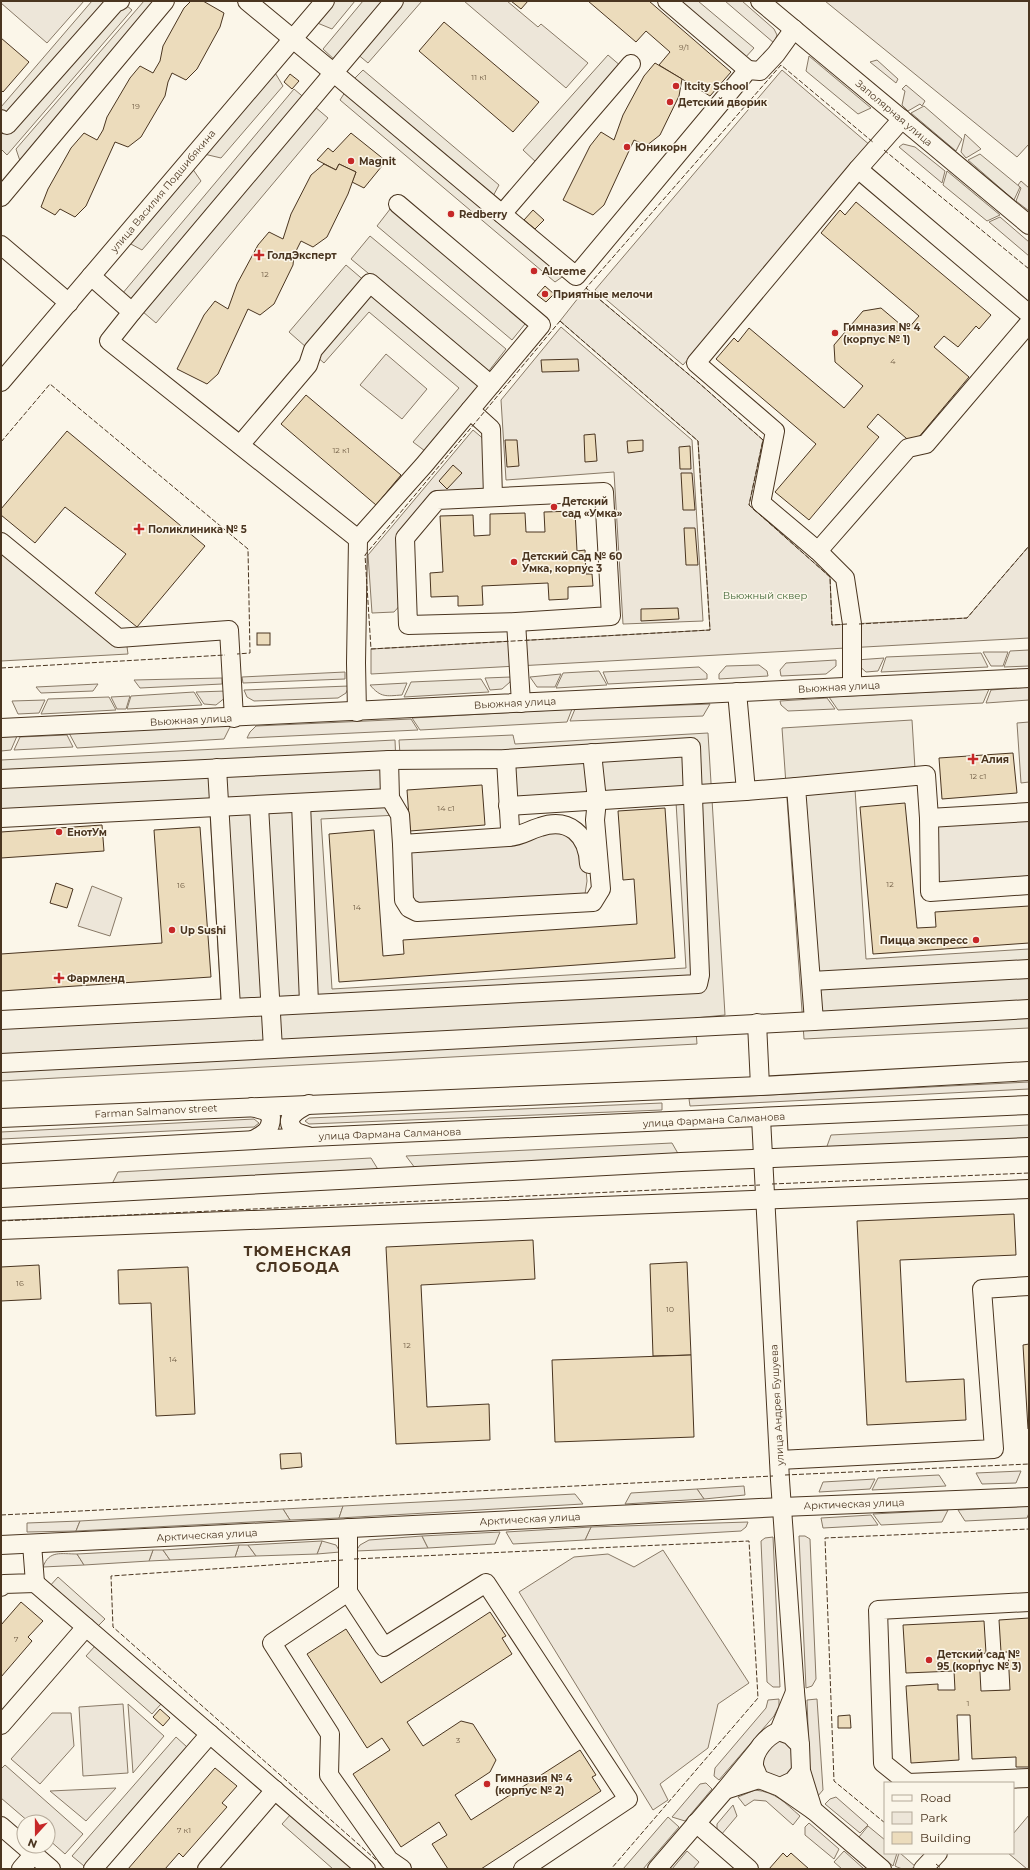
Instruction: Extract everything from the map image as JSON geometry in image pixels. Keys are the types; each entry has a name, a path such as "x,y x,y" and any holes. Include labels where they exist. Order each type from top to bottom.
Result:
{"street":[{"path":"1,197 165,1"},
{"path":"247,1 576,276 748,70"},
{"name":"улица Василия Подшибякина","path":"1,382 325,1"},
{"path":"358,539 109,341 394,1"},
{"path":"667,1 748,70 760,71 776,54 794,29"},
{"name":"Заполярная улица","path":"760,1 1029,225"},
{"path":"1,119 7,125 116,2"},
{"path":"502,214 631,64"},
{"path":"852,686 852,624 845,578 818,551 761,503 775,431 696,363 858,169 902,119"},
{"path":"858,169 1029,314"},
{"path":"358,712 356,663 358,539 470,410 541,325 398,204"},
{"path":"1,245 69,303"},
{"path":"92,276 132,312"},
{"path":"240,445 308,365 313,350 370,284 491,385"},
{"path":"818,551 908,448 926,444 1029,323"},
{"path":"470,410 490,429 493,497"},
{"path":"604,492 612,616 516,622 408,626 405,538 437,500 493,497 604,492"},
{"path":"1,542 118,638 229,630 234,718"},
{"path":"516,622 521,703"},
{"name":"Вьюжная улица","path":"1,728 358,712 1029,678"},
{"path":"737,692 746,791"},
{"path":"1,778 389,760 506,759 691,747 700,975 698,984 1,1020"},
{"path":"389,760 390,798 400,815 404,900 409,908 417,912 593,902 601,889 595,820 597,800 592,753"},
{"path":"506,759 510,828 508,837"},
{"path":"217,768 232,1007"},
{"path":"508,806 694,795 926,775 929,818 930,892 1029,884"},
{"path":"796,787 814,1021"},
{"path":"1,818 259,806 390,798"},
{"path":"301,803 309,1003"},
{"path":"259,806 273,1049"},
{"path":"929,818 1029,812"},
{"path":"402,844 519,836 540,826 558,824 569,826 587,844 590,889 582,903"},
{"path":"811,981 1029,968"},
{"path":"1,1063 1029,1009"},
{"path":"757,1023 760,1086"},
{"name":"улица Фармана Салманова","path":"1029,1071 760,1086 310,1104 296,1110 291,1116 291,1125 296,1132 310,1137 1029,1105"},
{"name":"Farman Salmanov street","path":"1,1118 310,1104"},
{"path":"251,1106 266,1111 271,1117 271,1126 267,1133 253,1140"},
{"name":"улица Андрея Бушуева","path":"761,1118 779,1460 800,1745"},
{"path":"1,1154 310,1137"},
{"path":"1,1198 681,1162 764,1160 1029,1146"},
{"path":"1,1230 1029,1189"},
{"path":"779,1460 994,1449 982,1289 1029,1286"},
{"name":"Арктическая улица","path":"1,1545 782,1507 1029,1498"},
{"path":"348,1528 348,1592 384,1647 486,1583 628,1799 523,1869"},
{"path":"32,1544 35,1583"},
{"path":"1,1587 4,1584 35,1583 366,1869"},
{"path":"348,1592 272,1644 330,1734 329,1775 389,1860 402,1869"},
{"path":"907,1782 883,1763 878,1610 1029,1602"},
{"path":"1,1725 86,1627"},
{"path":"779,1731 795,1692"},
{"path":"657,1869 771,1734 779,1731 790,1735 800,1745 801,1771 813,1810"},
{"path":"93,1869 210,1734"},
{"path":"757,1751 754,1767 759,1778 780,1787 813,1810 882,1869"},
{"path":"780,1787 792,1781 801,1771"},
{"path":"725,1790 759,1778"},
{"path":"952,1782 997,1781 1029,1778"},
{"path":"207,1869 275,1790"},
{"path":"696,1823 749,1869"},
{"path":"1,1826 16,1839"},
{"path":"21,1869 34,1854 51,1869"},
{"path":"923,1869 937,1854"}],"green space":[{"path":"1,1 84,1 47,43 1,3"},
{"path":"464,1 507,1 538,27 541,24 588,63 566,88"},
{"path":"725,1 742,1 774,29 777,35 774,43"},
{"path":"825,1 1029,1 1029,144 1017,157"},
{"path":"877,60 898,79 896,83 870,62"},
{"path":"782,70 871,146 683,365 595,290"},
{"path":"906,85 925,101 922,106 920,104 908,111 902,105 905,91 902,89"},
{"path":"965,134 981,149 966,158 961,152"},
{"path":"903,144 915,147 945,171 942,183 899,147"},
{"path":"1021,181 1029,188 1029,211 1016,201 1021,188 1018,185"},
{"path":"1000,217 1029,242 1029,256 989,222"},
{"name":"Вьюжный сквер","path":"586,288 699,383 763,440 749,505 830,577 832,625 967,618 1029,546 1029,638 371,674 371,649 710,630 698,441 560,321"},
{"path":"561,327 692,440 703,621 623,624 614,472 506,480 501,400"},
{"path":"386,354 427,389 402,419 360,385"},
{"path":"473,430 486,441 487,483 480,492 435,491 401,536 403,602 394,612 372,613 368,555"},
{"path":"983,652 1008,652 1003,666 991,666"},
{"path":"884,658 878,671 866,672 857,664 856,660"},
{"path":"836,660 836,666 826,674 781,676 780,670 786,663"},
{"path":"759,665 767,671 768,676 719,679 719,674 726,666"},
{"path":"699,667 707,674 707,679 608,684 603,672"},
{"path":"345,672 345,679 243,683 242,677"},
{"path":"561,674 555,687 537,687 530,677"},
{"path":"511,677 510,682 502,689 490,690 485,678"},
{"path":"222,678 222,684 140,688 134,680"},
{"path":"407,683 402,695 392,696 377,692 370,685"},
{"path":"98,684 93,691 41,693 36,687"},
{"path":"349,686 346,693 338,698 254,701 247,697 244,690"},
{"path":"1029,687 1029,700 986,703 991,690"},
{"path":"226,691 226,697 216,705 204,704 196,692"},
{"path":"130,696 126,709 117,709 111,697"},
{"path":"827,698 835,709 788,711 781,705 780,701"},
{"path":"45,700 39,713 18,714 12,701"},
{"path":"710,704 703,716 570,721 575,709"},
{"path":"411,719 418,730 247,738 256,726"},
{"path":"67,735 73,747 14,750 20,737"},
{"path":"1029,817 1029,877 936,883 934,827"},
{"path":"549,827 584,845 587,881 585,894 421,907 413,900 410,847"},
{"path":"92,886 122,898 110,936 78,926"},
{"path":"1029,1082 1029,1089 690,1106 689,1099"},
{"path":"662,1103 662,1110 309,1124 305,1121 309,1118"},
{"path":"254,1119 259,1123 254,1127 1,1139 1,1132"},
{"path":"1021,1471 1016,1483 982,1484 976,1473"},
{"path":"875,1479 870,1489 819,1492 823,1482"},
{"path":"744,1486 745,1495 704,1499 697,1489"},
{"path":"343,1506 339,1518 290,1520 283,1509"},
{"path":"871,1515 878,1525 823,1528 821,1518"},
{"path":"80,1521 76,1531 27,1532 27,1523"},
{"path":"748,1522 746,1527 741,1531 585,1540 591,1527"},
{"path":"422,1536 428,1548 356,1551 360,1545 369,1540"},
{"path":"799,1536 805,1536 810,1539 816,1679 812,1686 806,1688"},
{"path":"773,1537 780,1687 773,1687 767,1682 761,1541 765,1538"},
{"path":"322,1541 336,1545 340,1552 317,1554"},
{"path":"239,1545 248,1545 256,1556 235,1557"},
{"path":"153,1550 163,1550 170,1560 149,1561"},
{"path":"663,1550 749,1683 718,1704 708,1748 660,1784 668,1800 653,1810 519,1592 574,1557 608,1554 634,1567"},
{"path":"77,1554 84,1565 43,1567 52,1555"},
{"path":"779,1699 779,1706 774,1716 719,1780 714,1776 715,1768 766,1708 768,1700"},
{"path":"817,1699 823,1790 817,1797 810,1783 807,1700"},
{"path":"123,1704 128,1773 83,1776 79,1707"},
{"path":"128,1704 164,1736 133,1773"},
{"path":"52,1713 71,1713 74,1746 40,1784 11,1759"},
{"path":"781,1740 793,1748 793,1767 785,1776 779,1779 763,1771 761,1759 775,1742"},
{"path":"5,1765 83,1834 65,1854 56,1846 56,1814 20,1814 1,1798 1,1769"},
{"path":"706,1783 712,1789 685,1821 672,1817 700,1784"},
{"path":"116,1788 86,1821 50,1791"},
{"path":"755,1790 775,1796 800,1816 793,1825 766,1801 754,1800 745,1806 738,1797"},
{"path":"836,1797 868,1825 860,1833 825,1804 830,1799"},
{"path":"733,1805 737,1816 721,1835 717,1829 717,1824"},
{"path":"1029,1815 1029,1869 1027,1869 1009,1854 1014,1854 1014,1833"},
{"path":"809,1823 839,1849 834,1859 805,1835 805,1827"},
{"path":"899,1854 901,1854 916,1867 906,1869 895,1866"}],"shaded area":[{"path":"92,1 121,1 132,10 7,155 1,149 1,107"},
{"path":"144,1 159,1 20,161 16,149"},
{"path":"333,1 355,1 332,29 315,22"},
{"path":"363,1 422,1 368,63 350,48 337,62 323,49"},
{"path":"675,1 698,1 754,48 744,59"},
{"path":"608,55 622,67 537,163 523,150"},
{"path":"809,56 871,108 858,114 806,71"},
{"path":"363,70 499,185 492,198 353,80"},
{"path":"274,71 283,86 221,158 204,154"},
{"path":"294,89 328,118 156,323 122,294"},
{"path":"347,89 565,275 555,282 340,100"},
{"path":"924,106 962,139 956,151 911,113"},
{"path":"980,154 1020,187 1014,200 968,160"},
{"path":"192,168 201,181 142,250 129,243"},
{"path":"947,171 1000,215 987,221 943,185"},
{"path":"394,204 529,319 512,340 377,226"},
{"path":"370,236 506,349 488,372 351,259"},
{"path":"346,265 485,384 425,451 413,442 459,388 369,312 324,363 289,332"},
{"path":"1,532 125,632 128,654 1,661"},
{"path":"1029,650 1029,666 1004,667 1010,651"},
{"path":"981,653 988,667 881,672 886,657"},
{"path":"599,671 607,685 556,688 563,673"},
{"path":"481,679 489,692 404,697 411,682"},
{"path":"989,689 983,703 838,710 829,697"},
{"path":"194,692 202,705 127,709 131,696"},
{"path":"109,697 116,710 41,714 48,699"},
{"path":"572,709 567,722 420,730 412,718"},
{"path":"912,720 916,785 855,789 866,959 1029,949 1029,1028 804,1039 782,728"},
{"path":"1029,722 1029,782 1021,783 1017,723"},
{"path":"231,725 224,739 77,748 69,733"},
{"path":"708,733 725,1015 695,1018 697,1044 1,1081 1,1014 221,1001 210,813 1,822 1,760 395,740 398,815 321,819 332,989 686,968 676,802 501,810 498,765 401,769 399,740 513,735 515,744"},
{"path":"17,736 11,750 1,751 1,737"},
{"path":"1029,1125 1029,1139 826,1149 831,1135"},
{"path":"672,1143 680,1157 415,1168 406,1156"},
{"path":"371,1158 379,1171 112,1184 118,1172"},
{"path":"939,1475 946,1486 872,1490 878,1478"},
{"path":"697,1489 704,1499 625,1504 631,1493"},
{"path":"575,1494 583,1504 339,1518 343,1506"},
{"path":"1029,1506 1027,1518 965,1521 958,1510"},
{"path":"283,1509 290,1520 76,1531 80,1521"},
{"path":"948,1510 942,1522 881,1525 873,1514"},
{"path":"591,1527 585,1540 513,1544 506,1532"},
{"path":"500,1532 495,1544 428,1548 422,1536"},
{"path":"322,1541 317,1554 256,1556 248,1545"},
{"path":"239,1545 235,1557 170,1560 163,1550"},
{"path":"153,1550 149,1561 84,1565 77,1554"},
{"path":"58,1577 105,1619 95,1629 48,1588"},
{"path":"95,1646 161,1704 152,1714 86,1656"},
{"path":"176,1737 187,1747 84,1866 72,1856"},
{"path":"291,1814 353,1869 333,1869 282,1824"},
{"path":"668,1817 679,1827 643,1869 623,1869"},
{"path":"868,1826 884,1839 884,1854 897,1854 893,1866 859,1837"},
{"path":"687,1851 699,1862 693,1869 672,1869"},
{"path":"844,1851 864,1869 842,1869 834,1862"}],"building":[{"path":"191,1 203,1 224,13 220,27 197,69 186,80 172,73 168,82 165,96 141,137 128,147 115,142 86,206 75,217 60,209 55,215 41,207 48,189 71,148 84,133 97,140 103,130 107,117 130,78 140,66 153,73 160,61 163,46 184,8"},
{"path":"511,1 528,1 521,9"},
{"path":"588,1 649,1 731,72 710,96 659,65 670,52 646,31 636,42"},
{"path":"444,22 539,102 513,132 419,51"},
{"path":"1,38 29,62 3,92 1,90"},
{"path":"655,63 682,79 679,96 660,135 646,146 634,140 604,205 593,215 563,200 590,146 601,132 614,140 623,115 644,76"},
{"path":"290,74 299,81 292,89 284,82"},
{"name":"Magnit","path":"351,133 386,161 364,188 352,182 356,172 339,164 336,170 317,160 328,148 333,152"},
{"path":"324,164 336,170 339,164 356,172 348,194 327,237 313,247 301,241 294,255 293,265 274,304 260,315 248,309 218,374 207,384 177,369 204,315 215,301 228,309 237,284 258,245 269,232 283,239 291,214 311,175"},
{"name":"Гимназия № 4 (корпус № 1)","path":"856,202 991,315 979,329 976,326 958,347 944,336 934,347 969,377 913,444 878,414 867,427 879,437 809,520 775,492 816,444 716,359 734,338 738,342 749,328 844,408 863,386 835,362 834,345 863,311 881,308 907,330 919,316 821,233 840,210 845,215"},
{"path":"533,210 544,220 535,229 524,220"},
{"name":"Приятные мелочи","path":"545,286 554,294 546,302 537,295"},
{"path":"578,359 579,371 542,372 541,360"},
{"path":"306,395 401,475 376,505 281,424"},
{"name":"Поликлиника № 5","path":"67,431 205,546 137,627 95,593 126,554 65,507 35,543 1,515 1,509"},
{"path":"595,434 597,461 585,462 584,435"},
{"path":"505,440 517,440 519,466 507,467"},
{"path":"643,440 643,451 628,453 627,441"},
{"path":"690,446 691,469 680,469 679,447"},
{"path":"453,465 462,473 447,489 439,481"},
{"path":"681,473 692,473 695,510 683,510"},
{"name":"Детский Сад № 60 Умка, корпус 3","path":"575,511 577,551 585,550 586,574 592,574 593,586 568,587 568,599 549,600 548,583 482,586 483,605 458,606 458,596 431,597 430,573 443,572 440,516 473,515 474,536 490,535 490,514 525,513 526,532 545,532 544,512"},
{"path":"684,528 695,528 698,565 686,565"},
{"path":"678,608 679,619 641,621 641,609"},
{"path":"257,633 270,633 270,645 257,645"},
{"path":"1013,753 1017,793 942,799 939,758"},
{"path":"482,785 485,825 410,831 407,790"},
{"path":"905,803 917,928 936,927 935,912 1029,906 1029,943 873,954 860,807"},
{"path":"665,808 675,958 339,982 329,834 374,830 383,956 404,954 403,940 637,924 634,879 623,880 618,811"},
{"path":"102,825 104,851 1,858 1,832"},
{"path":"200,827 211,977 1,991 1,954 162,943 154,830"},
{"path":"56,883 73,889 67,908 50,903"},
{"path":"1014,1214 1016,1255 900,1260 906,1382 964,1379 966,1420 867,1425 857,1221"},
{"path":"533,1240 535,1279 421,1285 427,1407 489,1404 490,1440 396,1444 386,1247"},
{"path":"687,1262 691,1355 653,1356 650,1264"},
{"path":"39,1265 41,1299 1,1301 1,1267"},
{"path":"188,1267 195,1414 156,1416 151,1303 119,1304 118,1270"},
{"path":"1029,1344 1029,1429 1028,1429 1023,1345"},
{"path":"691,1355 694,1437 555,1442 552,1360"},
{"path":"301,1453 302,1467 281,1469 280,1454"},
{"path":"21,1602 43,1621 28,1637 32,1641 1,1677 1,1625"},
{"name":"Гимназия № 4 (корпус № 2)","path":"490,1612 506,1636 502,1638 512,1654 407,1722 423,1746 461,1721 473,1724 496,1760 490,1772 455,1795 471,1820 580,1750 596,1775 592,1777 601,1791 481,1869 448,1869 432,1844 447,1835 439,1822 401,1847 353,1774 390,1750 382,1738 367,1748 307,1654 346,1629 381,1683"},
{"name":"Детский сад № 95 (корпус № 3)","path":"1029,1618 1029,1767 1016,1767 1016,1757 972,1759 970,1715 957,1715 959,1760 911,1763 906,1686 938,1684 938,1690 955,1690 954,1671 906,1673 903,1625 984,1621 986,1653 979,1654 981,1691 1010,1690 1008,1652 1001,1652 999,1620"},
{"path":"160,1709 170,1718 163,1726 153,1717"},
{"path":"850,1715 851,1728 838,1728 838,1716"},
{"path":"215,1768 237,1786 222,1803 227,1807 183,1857 179,1853 165,1869 128,1869"},
{"path":"783,1853 787,1857 791,1853 809,1869 769,1869"}],"fence":[{"path":"847,624 832,625 830,577 749,505 763,440 699,383 586,288 781,65 874,143"},
{"path":"884,150 1029,269"},
{"path":"560,321 698,441 710,630 371,649 365,555 560,321"},
{"path":"1,442 50,384 248,549 250,653 237,654"},
{"path":"859,624 967,618 1029,546"},
{"path":"1,668 225,655"},
{"path":"772,1184 1029,1173"},
{"path":"1,1221 760,1185"},
{"path":"785,1475 1029,1464"},
{"path":"1,1515 773,1476"},
{"path":"884,1822 834,1781 825,1538 1029,1529"},
{"path":"354,1559 749,1541 758,1698 611,1869"},
{"path":"343,1560 111,1576 113,1627 383,1866"},
{"path":"936,1864 942,1869"}],"place":[{"name":"Itcity School","path":"676,86"},
{"name":"Детский дворик","path":"670,102"},
{"name":"Юникорн","path":"627,147"},
{"name":"Magnit","path":"351,161"},
{"name":"Redberry","path":"451,214"},
{"name":"ГолдЭксперт","path":"259,255"},
{"name":"Alcreme","path":"534,271"},
{"name":"Приятные мелочи","path":"545,294"},
{"name":"Гимназия № 4 (корпус № 1)","path":"835,333"},
{"name":"Детский сад «Умка»","path":"554,507"},
{"name":"Поликлиника № 5","path":"139,529"},
{"name":"Детский Сад № 60 Умка, корпус 3","path":"514,562"},
{"name":"Алия","path":"973,759"},
{"name":"ЕнотУм","path":"59,832"},
{"name":"Up Sushi","path":"172,930"},
{"name":"Пицца экспресс","path":"976,940"},
{"name":"Фармленд","path":"59,978"},
{"name":"Детский сад № 95 (корпус № 3)","path":"929,1660"},
{"name":"Гимназия № 4 (корпус № 2)","path":"487,1784"}],"district":[{"name":"ТЮМЕНСКАЯ СЛОБОДА","path":"298,1260"}]}
